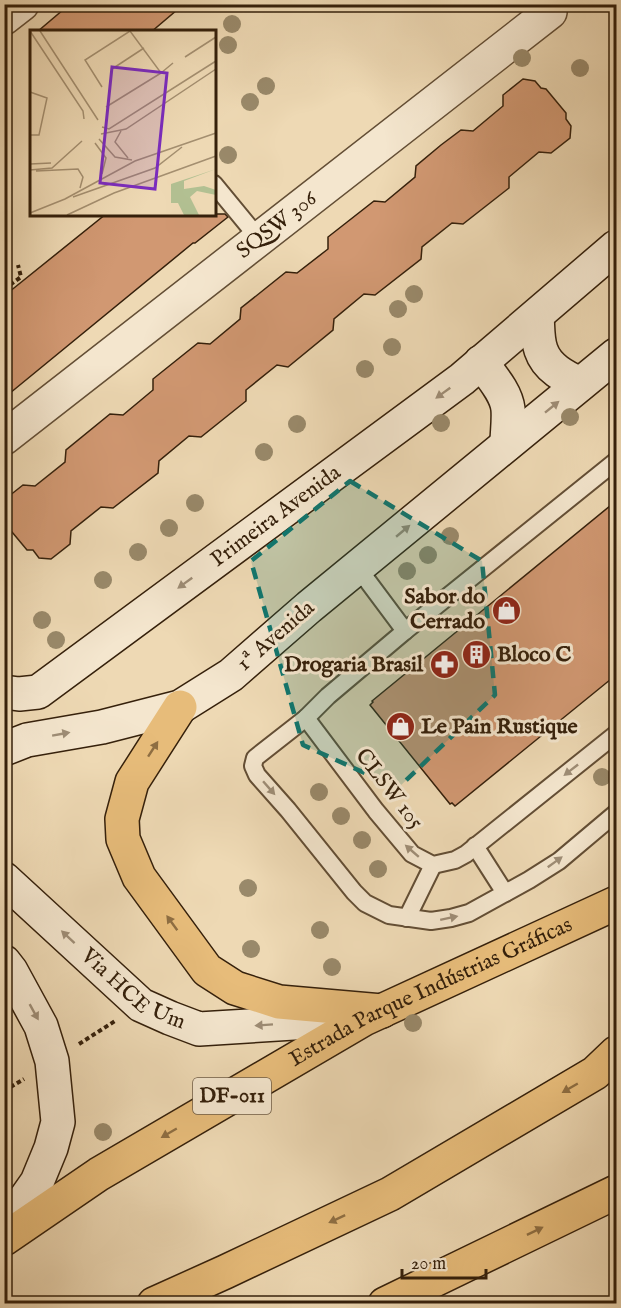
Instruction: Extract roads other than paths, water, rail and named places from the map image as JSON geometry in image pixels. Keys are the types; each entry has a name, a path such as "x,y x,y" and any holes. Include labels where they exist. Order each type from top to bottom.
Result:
{"main road":[{"path":"4,18 22,4"},
{"name":"SQSW 306","path":"4,438 260,240 551,7"},
{"path":"580,384 559,373 544,356 540,349 537,315 616,247"},
{"name":"Primeira Avenida","path":"4,692 19,694 38,692 462,379 537,315"},
{"path":"507,444 616,354"},
{"path":"481,362 502,391 508,409 507,444"},
{"name":"1ª Avenida","path":"4,748 27,740 102,727 180,707 231,675 309,607 507,444"},
{"path":"180,707 132,782 122,819 123,839 139,877 207,970 235,988 279,1002 373,1015"},
{"name":"Via HCE Um","path":"4,879 141,1005 199,1029 373,1015"},
{"name":"Estrada Parque Indústrias Gráficas","path":"4,1239 99,1174 373,1015 616,903"},
{"path":"4,962 42,1026 52,1061 58,1122 51,1148 37,1182 4,1229"},
{"path":"154,1304 390,1194 595,1073 616,1053"},
{"path":"385,1304 616,1192"}],"lane":[{"path":"216,186 260,240"},
{"path":"616,461 405,631 328,696 306,718 255,758 253,766 257,775 365,903 389,915 406,918 431,921 469,913 530,880 558,861 616,813"},
{"path":"358,568 405,631"},
{"name":"CLSW 105","path":"306,718 376,811 412,854 433,865"},
{"path":"406,918 433,865 455,860 475,846 616,734"},
{"path":"475,846 505,893"}],"place":[{"name":"Sabor do Cerrado","path":"506,610"},
{"name":"Bloco C","path":"476,655"},
{"name":"Drogaria Brasil","path":"444,665"},
{"name":"Le Pain Rustique","path":"400,727"}]}
